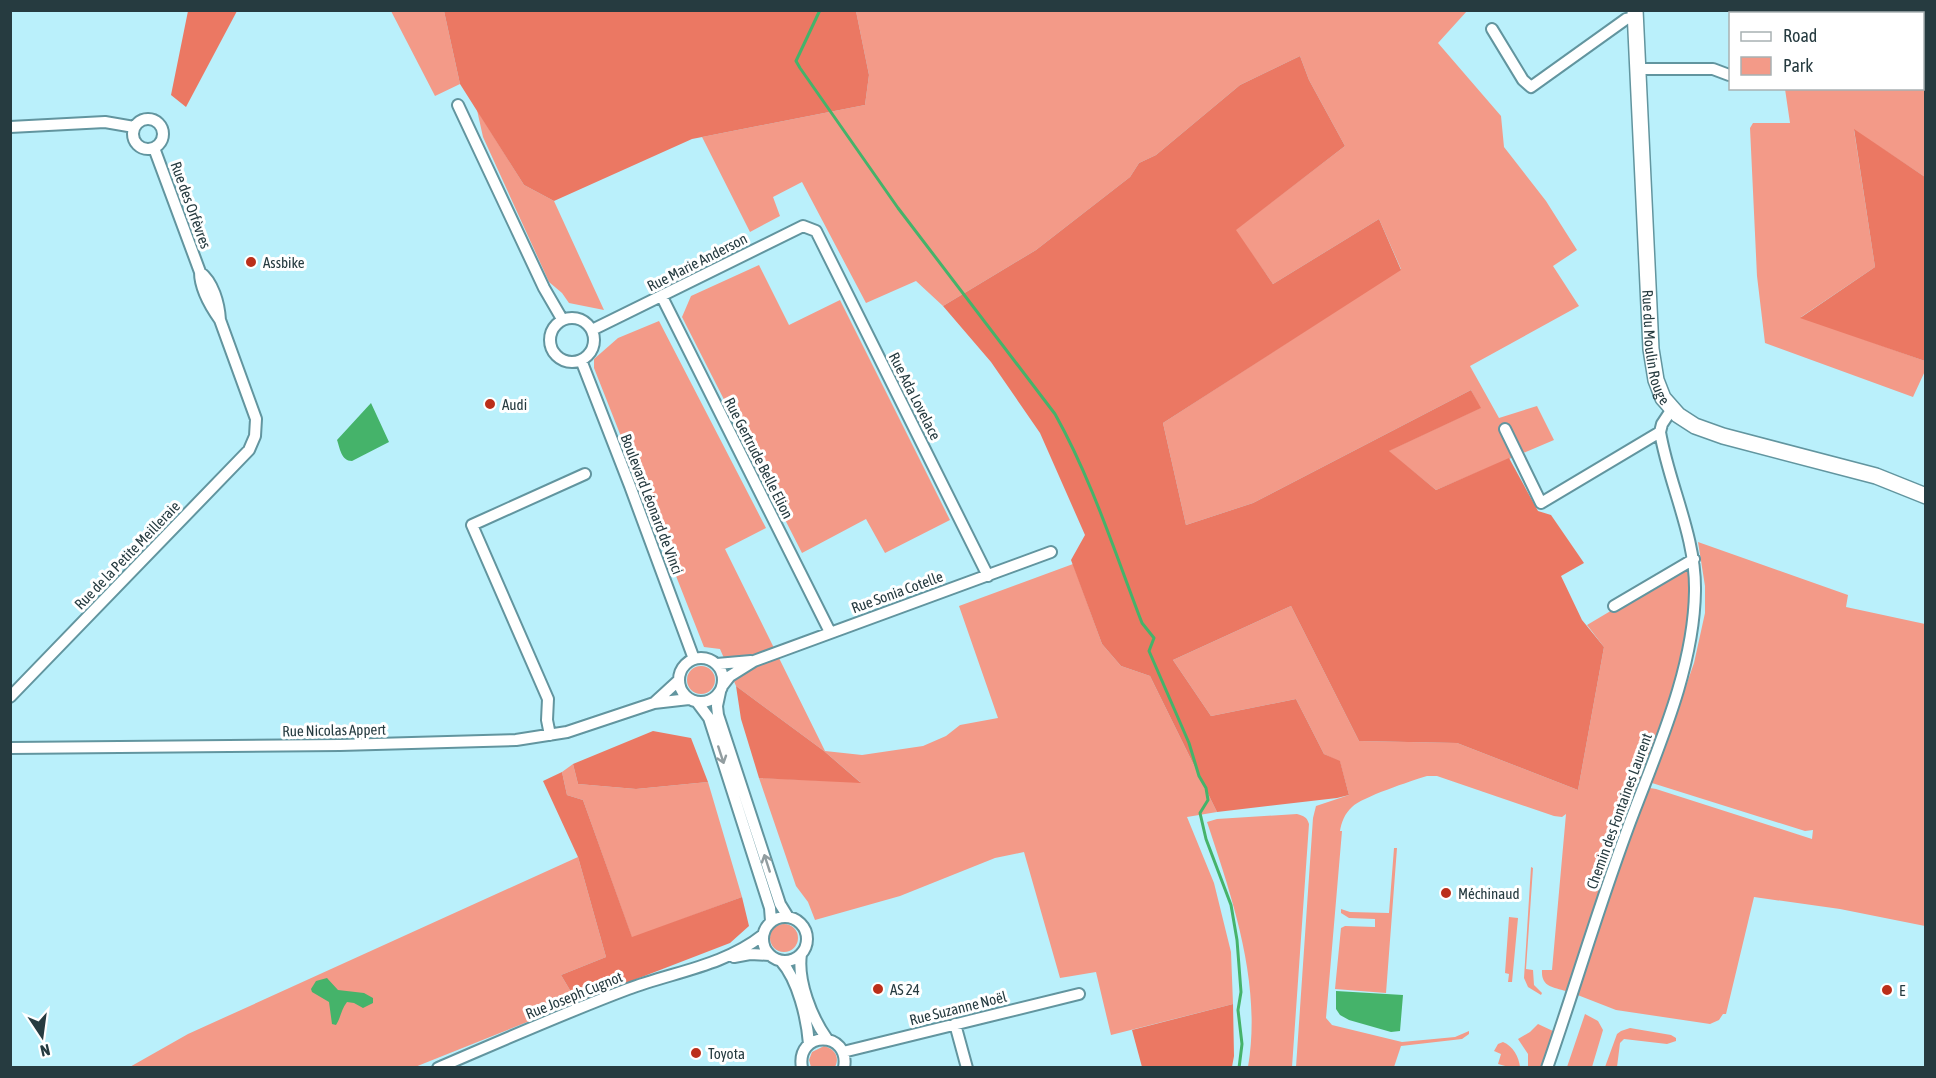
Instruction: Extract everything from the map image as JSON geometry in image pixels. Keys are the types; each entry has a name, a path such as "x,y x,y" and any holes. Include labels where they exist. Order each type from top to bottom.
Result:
{"street":[{"path":"1492,29 1523,80 1532,87 1635,14"},
{"name":"Rue du Moulin Rouge","path":"1635,14 1652,360 1660,392 1671,409 1695,426 1710,432 1876,476 1926,496"},
{"path":"1638,69 1713,69 1729,75"},
{"path":"458,105 544,288 562,320"},
{"path":"146,119 159,124 163,137 154,148 145,149 136,145 132,136 134,127 141,120 146,119"},
{"path":"10,127 105,122 134,127"},
{"name":"Rue des Orfèvres","path":"154,148 200,272 207,277 219,306 220,320 253,409 257,429"},
{"name":"Rue Marie Anderson","path":"592,330 803,226 816,231"},
{"name":"Rue Ada Lovelace","path":"816,231 988,576"},
{"name":"Rue Gertrude Belle Elion","path":"662,297 830,632"},
{"path":"574,317 580,319 592,330 594,346 589,355 581,360 574,362 562,360 550,346 550,334 557,323 562,320 574,317"},
{"name":"Boulevard Léonard de Vinci","path":"581,360 694,659"},
{"path":"1505,429 1541,503 1660,432 1671,409"},
{"name":"Rue de la Petite Meilleraie","path":"10,697 249,450 257,429"},
{"name":"Chemin des Fontaines Laurent","path":"1547,1068 1684,669 1694,612 1694,559 1660,432"},
{"path":"550,735 547,720 549,699 472,525 585,474"},
{"name":"Rue Sonia Cotelle","path":"754,661 1051,552"},
{"path":"1614,606 1694,559"},
{"path":"654,703 678,681 682,668 694,659 710,660 722,671 717,706 718,715 780,904 788,917"},
{"path":"717,664 754,661"},
{"path":"654,703 710,701 730,676 754,661"},
{"path":"678,681 684,694 709,718 770,908 771,921"},
{"name":"Rue Nicolas Appert","path":"10,748 397,744 516,740 550,735 608,720 654,703"},
{"path":"802,1068 801,1058 809,1044 808,1027 789,970 781,961 770,955 763,945 766,927 771,921 780,917 797,920 807,933 807,942 801,954 799,967 801,977 817,1024 827,1039 840,1046 843,1052 844,1068"},
{"name":"Rue Joseph Cugnot","path":"725,958 763,935"},
{"name":"Rue Joseph Cugnot","path":"438,1068 631,988 725,958 750,954 770,955"},
{"path":"781,961 790,960 801,954"},
{"name":"Rue Suzanne Noël","path":"843,1052 1079,994"},
{"path":"955,1024 967,1068"},
{"path":"809,1044 827,1039"}],"green space":[{"path":"391,11 444,11 460,84 435,96"},
{"path":"856,11 1467,11 1438,43 1501,116 1504,147 1546,201 1577,250 1553,266 1579,306 1470,366 1499,418 1537,406 1554,440 1436,490 1388,451 1480,408 1471,390 1253,503 1186,525 1163,423 1401,269 1379,219 1273,284 1235,230 1345,146 1309,80 1300,56 1240,85 1156,155 1139,163 1130,177 1036,250 943,306 916,281 866,303 802,182 773,197 780,216 750,232 702,137 865,105 869,75"},
{"path":"1785,90 1925,91 1925,177 1854,130 1875,267 1801,317 1925,361 1925,371 1913,397 1765,343 1757,276 1750,128 1753,123 1790,123"},
{"path":"477,110 524,185 554,201 604,310 569,303 562,293 549,282 483,137"},
{"path":"759,265 789,325 840,300 950,520 885,553 866,519 802,553 682,317 691,296"},
{"path":"659,321 766,528 725,549 825,751 862,755 923,746 946,736 960,725 998,718 959,606 1073,564 1102,644 1121,666 1150,676 1217,812 1187,817 1214,883 1231,952 1233,1004 1111,1035 1096,972 1060,978 1024,852 995,858 900,896 815,920 808,902 796,886 759,778 860,782 824,751 736,686 720,649 704,647 594,368 594,359 618,338"},
{"path":"1698,542 1848,595 1846,607 1925,624 1925,926 1840,909 1754,897 1726,1014 1710,1024 1616,1010 1575,994 1646,790 1656,789 1812,839 1813,830 1805,831 1652,783 1694,663 1705,613 1705,586"},
{"path":"1688,565 1690,610 1680,671 1633,809 1566,991 1546,983 1542,970 1552,970 1566,814 1562,817 1554,816 1437,776 1427,776 1357,803 1342,821 1326,1018 1332,1025 1402,1042 1455,1037 1469,1031 1469,1034 1462,1039 1401,1046 1394,1067 1296,1067 1313,818 1316,806 1349,795 1340,762 1324,754 1296,699 1211,716 1173,660 1291,606 1359,741 1457,743 1578,790 1604,647 1587,625"},
{"path":"701,666 711,670 715,680 711,690 701,694 691,690 687,680 691,670"},
{"path":"573,764 578,784 636,789 708,782 742,897 632,938 583,800 567,795 562,772"},
{"path":"1297,814 1305,817 1309,824 1292,1067 1248,1067 1251,1005 1248,974 1235,912 1207,822 1217,819"},
{"path":"1394,848 1397,848 1386,993 1335,989 1341,928 1345,926 1375,927 1375,919 1349,918 1341,913 1341,909 1350,912 1389,913"},
{"path":"578,857 606,957 561,975 577,1002 415,1067 128,1068 188,1034"},
{"path":"1531,867 1533,868 1526,969 1533,970 1534,985 1542,993 1541,995 1528,987 1524,978"},
{"path":"1509,917 1518,918 1512,982 1508,982 1509,974 1505,973"},
{"path":"784,924 794,928 798,938 794,948 784,952 774,948 770,938 774,928"},
{"path":"1585,1014 1598,1021 1603,1030 1592,1067 1567,1067"},
{"path":"1538,1024 1553,1031 1542,1067 1528,1067 1528,1054 1518,1039"},
{"path":"1630,1028 1671,1035 1676,1038 1676,1041 1667,1044 1624,1039 1620,1043 1617,1067 1605,1067 1617,1034"},
{"path":"1503,1042 1515,1052 1520,1067 1498,1064 1501,1054 1494,1051 1498,1044"},
{"path":"824,1046 836,1054 835,1067 811,1067 809,1060 812,1052"}],"shaded area":[{"path":"188,11 237,11 186,107 171,95"},
{"path":"444,11 856,11 869,75 865,105 692,139 554,201 524,185 460,84"},
{"path":"1925,11 1925,91 1923,90 1924,12 1810,12"},
{"path":"1300,56 1309,80 1345,146 1236,230 1273,284 1379,219 1401,270 1163,423 1186,525 1253,503 1471,390 1481,408 1389,451 1436,490 1509,458 1538,511 1551,515 1584,563 1561,576 1582,620 1604,647 1578,790 1457,743 1359,741 1291,606 1173,660 1211,716 1296,699 1324,754 1340,761 1349,795 1217,812 1150,676 1121,666 1102,644 1071,560 1085,535 1040,433 991,362 943,306 1036,250 1130,177 1139,163 1156,155 1240,85"},
{"path":"1854,129 1925,177 1925,361 1800,318 1875,267"},
{"path":"371,403 389,442 352,461 345,459 337,440"},
{"path":"736,686 824,751 861,783 759,778 741,719"},
{"path":"653,731 691,738 708,782 636,789 578,784 573,764"},
{"path":"562,772 567,795 583,800 632,937 742,897 749,926 730,943 577,1002 561,975 606,957 578,857 543,781"},
{"path":"327,978 338,990 364,993 373,998 373,1003 363,1008 347,1002 336,1025 332,1024 329,1002 312,992 311,989 316,981"},
{"path":"1336,991 1403,995 1400,1031 1391,1032 1349,1020 1340,1015 1336,1009"},
{"path":"1233,1004 1234,1056 1232,1067 1142,1067 1132,1030"}],"waterway":[{"path":"820,10 796,61 898,208 1055,414 1092,491 1142,623 1154,638 1149,651 1189,743 1199,776 1206,788 1208,800 1200,813 1206,839 1231,905 1237,940 1241,992 1238,1010 1242,1044 1239,1068"}],"place":[{"name":"Assbike","path":"251,262"},
{"name":"Audi","path":"490,404"},
{"name":"Méchinaud","path":"1446,893"},
{"name":"AS 24","path":"878,989"},
{"name":"E","path":"1887,990"},
{"name":"Toyota","path":"696,1053"}]}
